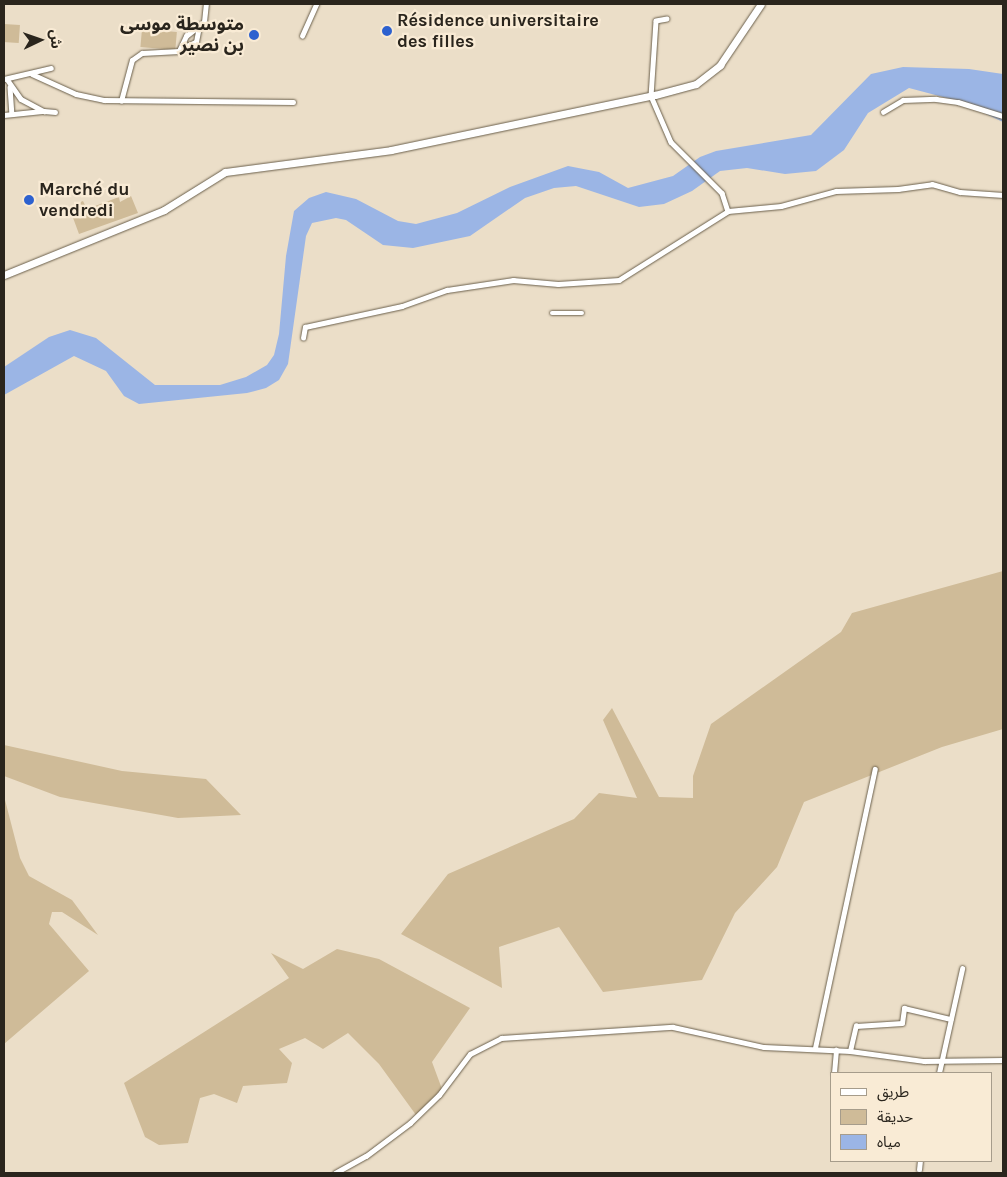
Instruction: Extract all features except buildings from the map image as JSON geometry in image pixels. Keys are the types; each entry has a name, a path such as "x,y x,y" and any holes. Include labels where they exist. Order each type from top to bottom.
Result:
{"main road":[{"path":"4,275 164,210 225,172 391,150 651,96 696,84 709,76 742,36 762,4"}],"street":[{"path":"180,49 186,36 204,22 206,4"},
{"path":"302,36 316,4"},
{"path":"667,19 656,21 651,96 677,150 722,193 728,211"},
{"path":"120,101 128,68 137,55 180,49 196,42 199,26"},
{"path":"44,111 21,99 10,87 6,79 52,68"},
{"path":"32,74 76,94 120,101 293,102"},
{"path":"10,87 12,114"},
{"path":"883,112 908,99 936,99 1003,116"},
{"path":"4,115 44,111 55,112"},
{"path":"303,338 305,327 402,306 447,290 512,280 558,284 619,280 728,211 781,206 836,191 898,189 932,184 960,192 1003,195"},
{"path":"552,313 582,313"},
{"path":"815,1048 875,769"},
{"path":"939,1072 962,969"},
{"path":"850,1051 856,1026 902,1024 904,1008 951,1019"},
{"path":"335,1173 366,1156 410,1123 431,1105 470,1054 501,1038 673,1027 755,1046 815,1048 940,1061 1003,1060"},
{"path":"834,1072 836,1050"},
{"path":"919,1170 920,1162"}],"green space":[{"path":"4,24 20,25 19,43 4,42"},
{"path":"142,29 177,32 175,50 140,47"},
{"path":"131,196 138,213 79,234 69,207 83,201 90,215 96,211 95,206 119,197 120,202"},
{"path":"1003,571 1003,729 942,747 804,802 777,867 735,913 702,980 603,992 559,927 499,947 502,988 401,934 448,874 574,819 599,793 637,798 603,720 612,708 659,797 693,798 693,776 711,724 841,632 852,613"},
{"path":"4,745 122,771 206,779 241,815 178,818 60,797 4,776"},
{"path":"4,796 20,858 29,876 72,900 98,935 62,912 52,912 49,924 89,971 4,1044"},
{"path":"337,949 379,959 470,1008 432,1062 442,1089 416,1115 379,1064 348,1033 323,1049 305,1038 279,1049 292,1063 287,1083 243,1086 237,1103 214,1094 200,1098 188,1143 159,1145 145,1137 124,1083 289,978 271,953 303,969"}],"water":[{"path":"903,67 969,69 1003,74 1003,122 958,101 909,88 868,113 844,150 816,171 785,174 747,168 720,171 692,191 664,204 639,207 576,186 554,188 525,198 470,236 413,248 383,245 346,220 336,218 312,223 306,236 288,364 279,380 266,388 247,393 139,404 124,396 106,371 74,356 4,395 4,367 49,337 70,330 96,338 155,385 220,385 246,377 267,365 274,355 279,334 286,256 294,211 309,198 326,192 356,199 398,221 416,224 457,213 510,187 568,166 599,172 628,188 673,176 700,157 716,151 811,135 871,74"}],"place":[{"name":"Résidence universitaire des filles","path":"387,31"},
{"name":"متوسطة موسى بن نصير","path":"254,35"},
{"name":"Marché du vendredi","path":"29,200"}]}
